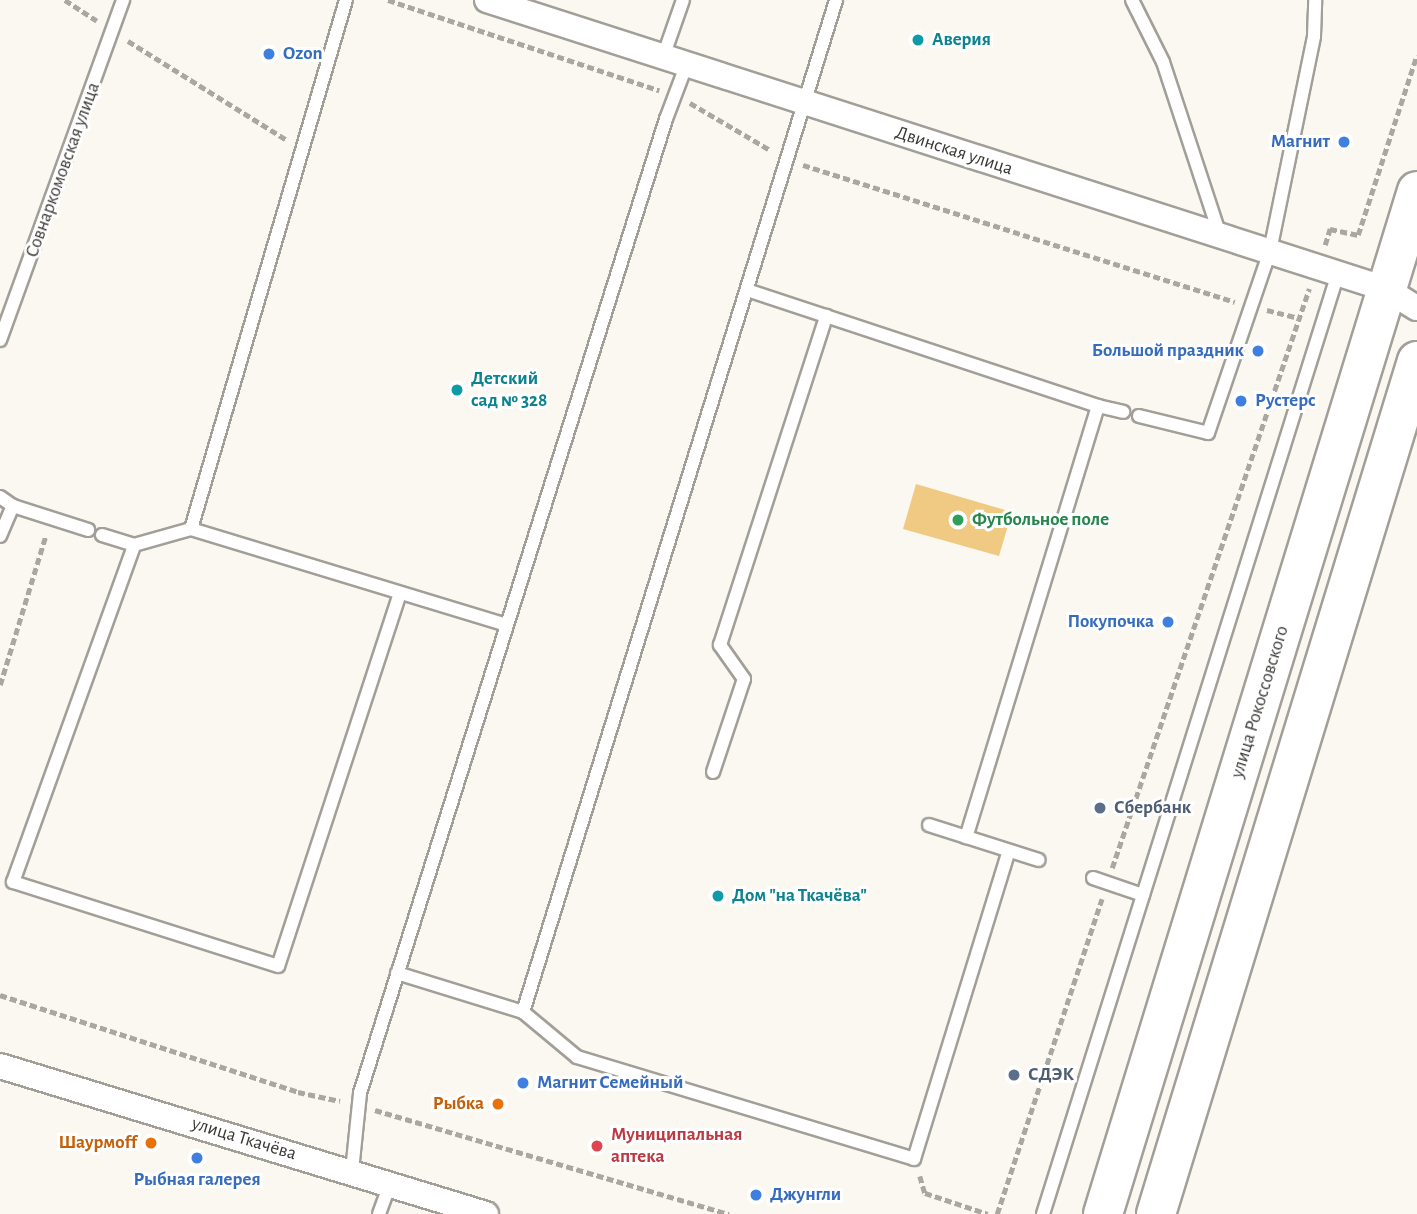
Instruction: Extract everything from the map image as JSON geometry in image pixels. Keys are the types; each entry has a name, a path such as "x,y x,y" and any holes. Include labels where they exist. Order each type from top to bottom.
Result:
{"highway":[{"name":"улица Рокоссовского","path":"1103,1214 1401,298 1417,191"},
{"path":"1156,1214 1417,360"}],"street":[{"name":"Двинская улица","path":"487,0 1269,251 1401,298"},
{"name":"улица Ткачёва","path":"0,1066 486,1214"}],"lane":[{"name":"Совнаркомовская улица","path":"0,340 124,0"},
{"path":"191,528 346,0"},
{"path":"663,57 683,0"},
{"path":"523,1012 836,0"},
{"path":"1132,0 1163,62 1220,236"},
{"path":"1139,416 1208,433 1269,251 1314,36 1315,0"},
{"path":"352,1171 360,1093 675,95 687,66"},
{"path":"1044,1214 1143,895 1327,270"},
{"path":"747,290 1123,412"},
{"path":"713,772 744,679 720,645 826,316"},
{"path":"966,836 1098,406"},
{"path":"0,497 13,506 88,530"},
{"path":"0,536 13,506"},
{"path":"102,535 134,545 191,528 507,625"},
{"path":"134,545 13,881 278,966 400,593"},
{"path":"929,824 1039,860"},
{"path":"397,973 523,1012 577,1057 914,1159 1009,851"},
{"path":"1093,878 1143,895"},
{"path":"379,1214 390,1183"}],"path":[{"path":"65,0 303,149"},
{"path":"388,0 675,95 786,160 1251,306 1299,318"},
{"path":"998,1214 1299,318 1327,270 1330,229 1358,235 1417,55"},
{"path":"0,685 52,517"},
{"path":"914,1159 925,1193 988,1214"}],"shaded area":[{"name":"Футбольное поле","path":"916,484 1012,512 999,556 903,529"}],"place":[{"name":"Аверия","path":"918,40"},
{"name":"Ozon","path":"269,54"},
{"name":"Магнит","path":"1344,142"},
{"name":"Большой праздник","path":"1258,351"},
{"name":"Детский сад № 328","path":"457,390"},
{"name":"Рустерс","path":"1241,401"},
{"name":"Футбольное поле","path":"958,520"},
{"name":"Покупочка","path":"1168,622"},
{"name":"Сбербанк","path":"1100,808"},
{"name":"Дом \"на Ткачёва\"","path":"718,896"},
{"name":"СДЭК","path":"1014,1075"},
{"name":"Магнит Семейный","path":"523,1083"},
{"name":"Рыбка","path":"498,1104"},
{"name":"Шаурмоff","path":"151,1143"},
{"name":"Муниципальная аптека","path":"597,1146"},
{"name":"Рыбная галерея","path":"197,1158"},
{"name":"Джунгли","path":"756,1195"}]}
